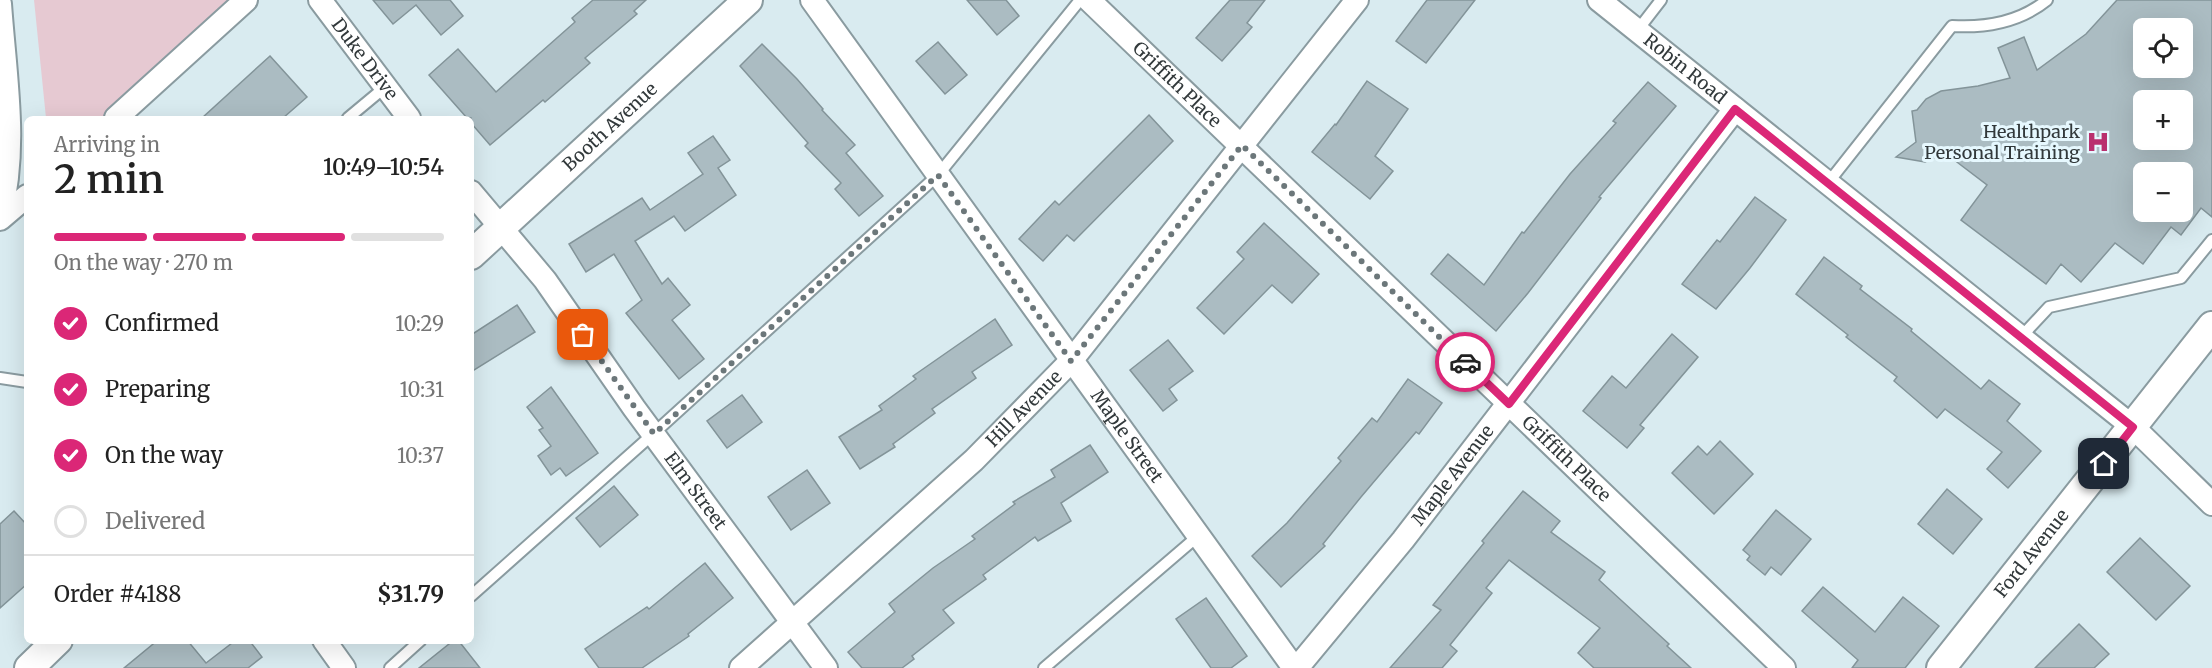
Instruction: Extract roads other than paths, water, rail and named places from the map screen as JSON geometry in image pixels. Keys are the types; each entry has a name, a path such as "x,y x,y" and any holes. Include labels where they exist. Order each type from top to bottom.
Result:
{"street":[{"path":"118,116 246,0"},
{"name":"Duke Drive","path":"320,0 407,116"},
{"name":"Booth Avenue","path":"474,252 748,0"},
{"name":"Maple Street","path":"812,0 1071,361 1296,668"},
{"name":"Griffith Place","path":"1089,0 1784,668"},
{"name":"Hill Avenue","path":"741,668 974,460 1071,361 1357,0"},
{"name":"Robin Road","path":"1599,0 2133,427 2212,504"},
{"path":"0,4 10,135 6,191 0,218"},
{"name":"Maple Avenue","path":"1296,668 1403,540 1735,109"},
{"path":"474,196 501,227"},
{"path":"0,218 24,198"},
{"name":"Elm Street","path":"501,227 545,280 654,434 826,668"},
{"name":"Ford Avenue","path":"1941,668 2212,326"},
{"path":"29,668 54,644"},
{"path":"327,644 344,668"}],"lane":[{"path":"474,593 654,434 938,175 1080,0"},
{"path":"1637,31 1661,0"},
{"path":"1828,183 1952,26 1978,27 2007,21 2039,7 2047,0"},
{"path":"350,116 384,88"},
{"path":"2021,337 2049,307 2181,278 2212,240"},
{"path":"0,378 24,382"},
{"path":"1044,668 1198,536"},
{"path":"390,668 417,644"}],"place":[{"name":"Healthpark Personal Training","path":"2098,142"}]}
